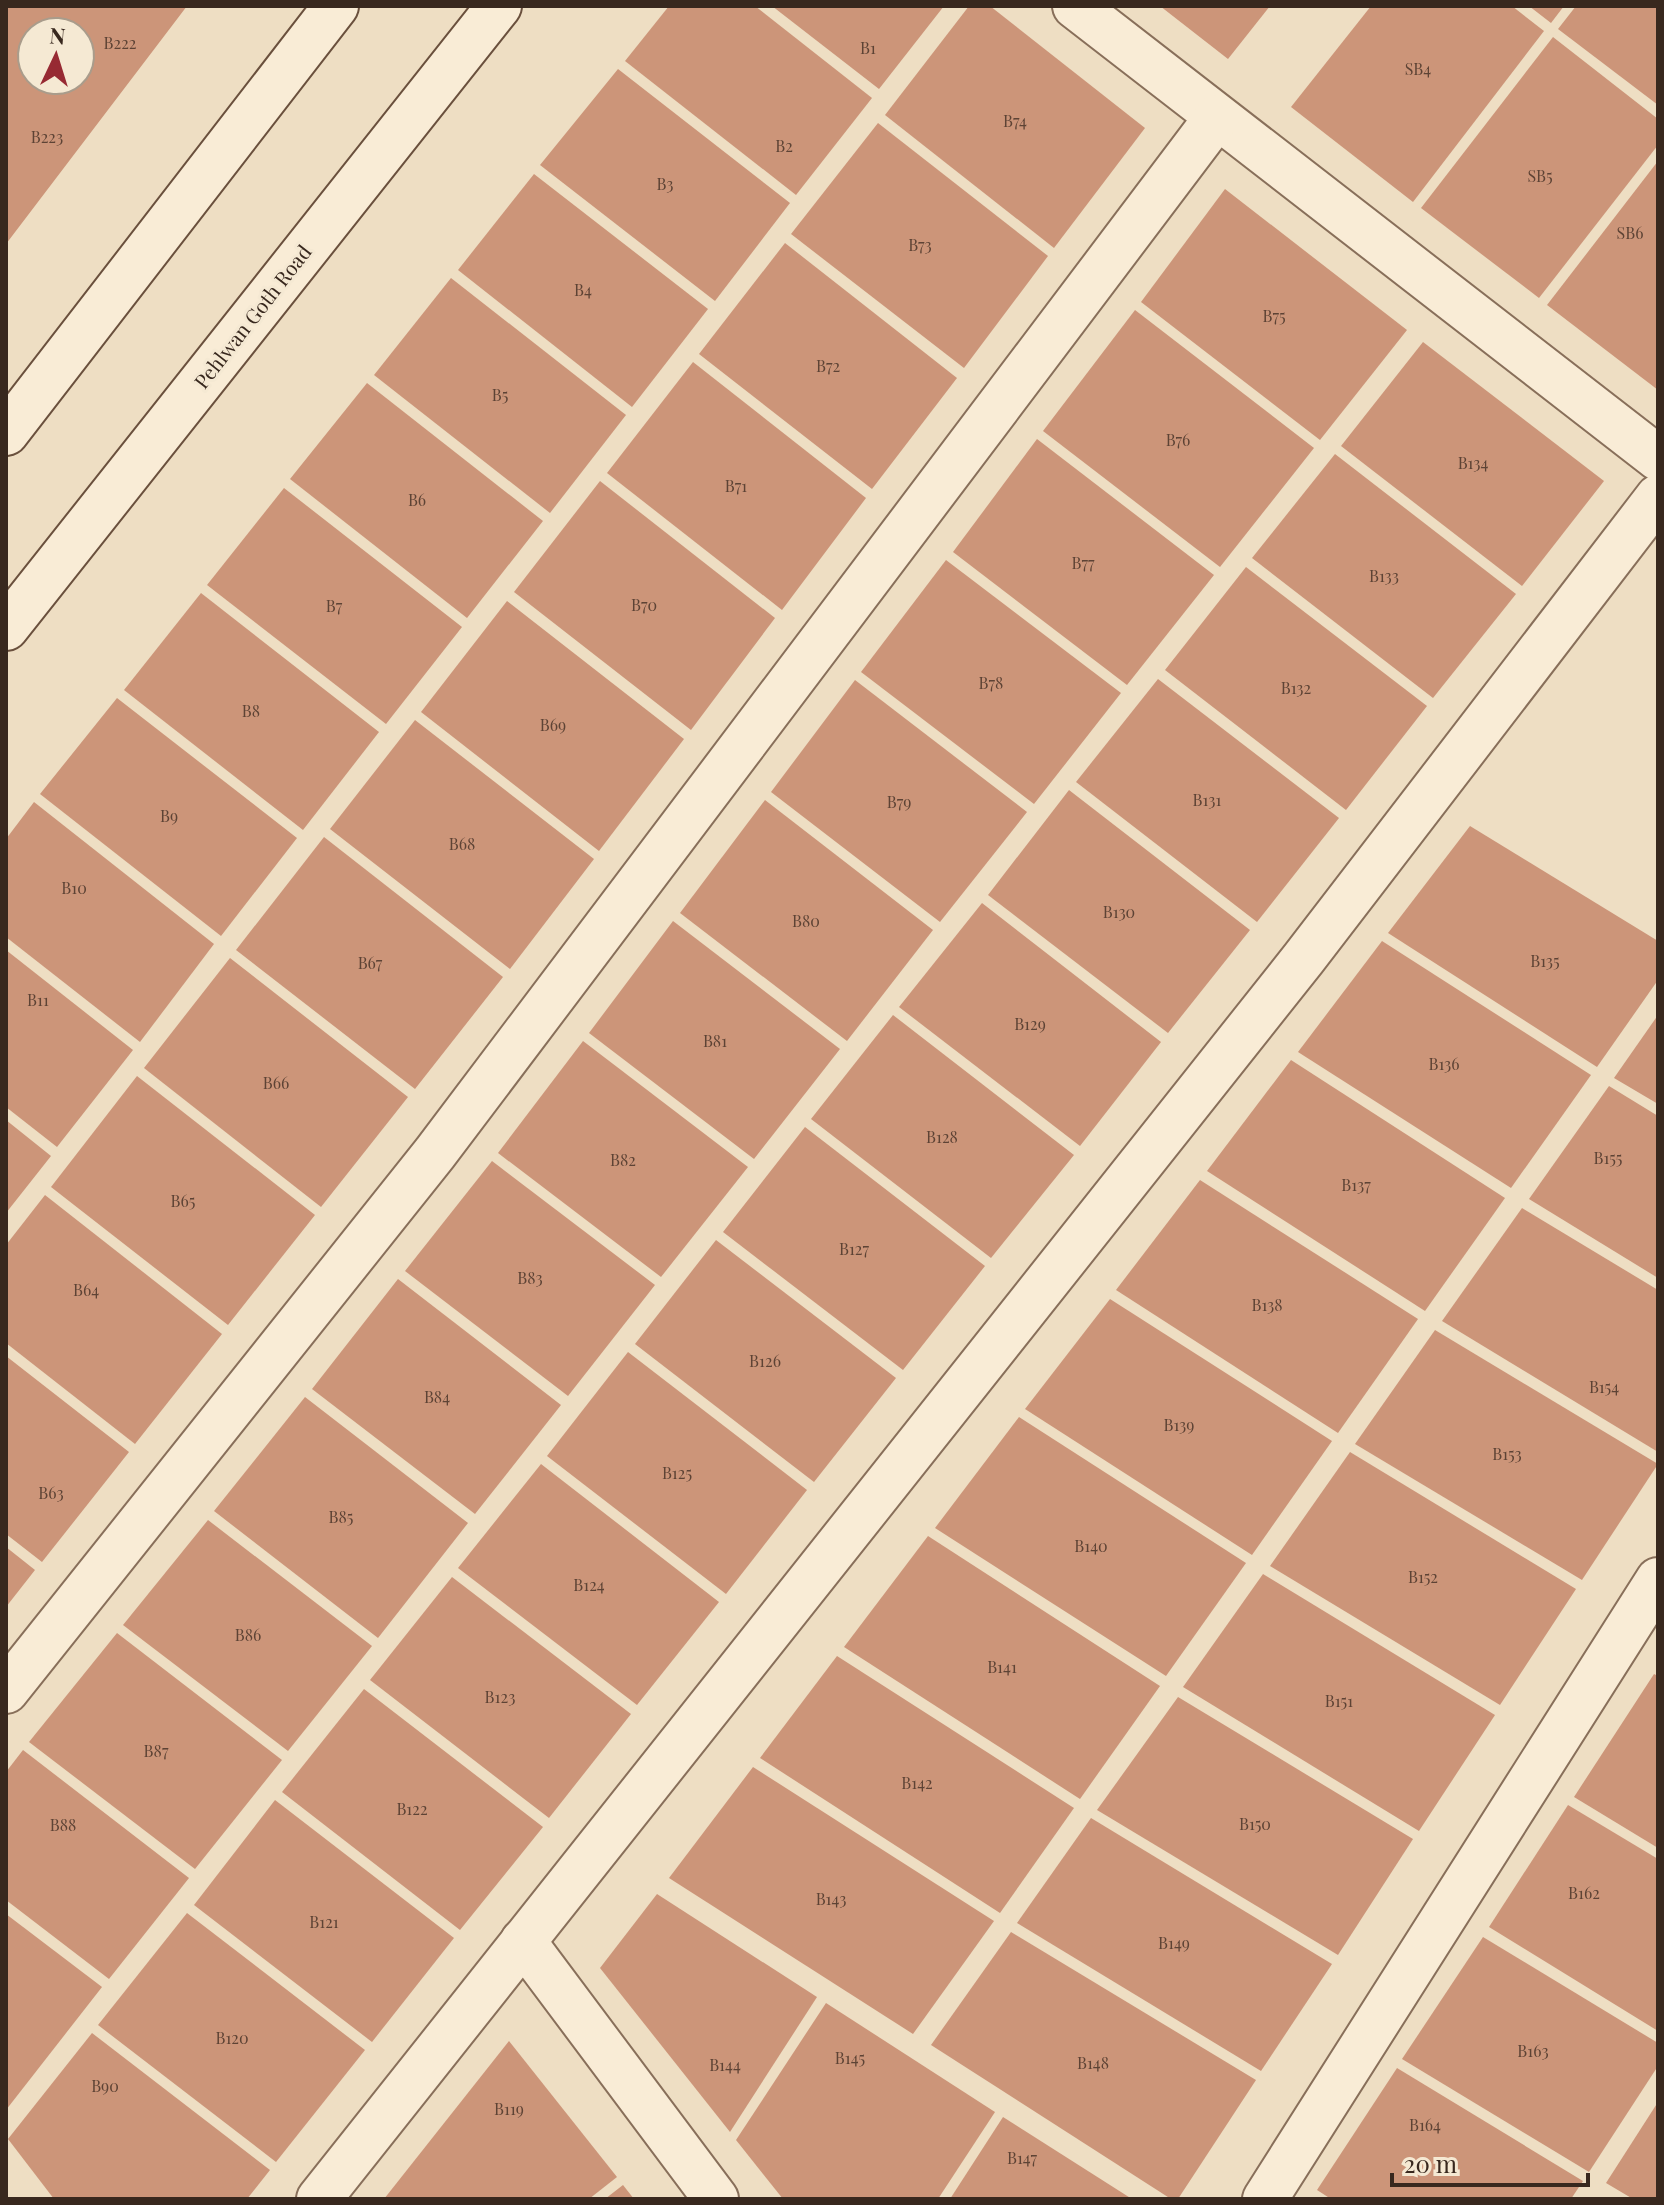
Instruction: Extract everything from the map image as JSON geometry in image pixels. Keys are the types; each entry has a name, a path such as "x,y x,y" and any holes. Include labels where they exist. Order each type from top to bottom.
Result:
{"street":[{"path":"6,433 336,6"},
{"name":"Pehlwan Goth Road","path":"6,628 499,6"},
{"path":"1075,6 1658,458"},
{"path":"6,1691 435,1153 1217,117"},
{"path":"319,2199 1304,958 1658,497"},
{"path":"1265,2199 1658,1580"},
{"path":"523,1941 716,2199"}],"building":[{"path":"6,6 187,6 6,244"},
{"path":"669,6 755,6 872,98 796,195 625,61"},
{"path":"772,6 944,6 879,89"},
{"path":"969,6 990,6 1145,128 1054,248 885,115"},
{"path":"1160,6 1270,6 1228,59"},
{"path":"1371,6 1512,6 1544,31 1413,202 1291,107"},
{"path":"1529,6 1564,6 1551,23"},
{"path":"1576,6 1658,6 1658,105 1558,29"},
{"path":"1553,37 1658,119 1658,145 1539,298 1421,208"},
{"path":"618,69 790,203 715,301 540,165"},
{"path":"878,123 1048,256 964,368 791,234"},
{"path":"1658,161 1658,390 1547,305"},
{"path":"534,174 708,309 632,407 458,270"},
{"path":"1225,189 1407,330 1320,440 1141,302"},
{"path":"785,243 957,378 872,489 699,354"},
{"path":"451,278 626,415 550,513 374,375"},
{"path":"1135,310 1314,448 1220,567 1043,431"},
{"path":"1423,342 1604,481 1522,586 1341,446"},
{"path":"693,362 866,498 782,610 607,473"},
{"path":"367,383 543,521 467,618 290,479"},
{"path":"1037,439 1214,575 1127,685 953,552"},
{"path":"1335,454 1516,594 1433,698 1252,558"},
{"path":"600,481 775,618 691,730 514,592"},
{"path":"284,488 462,627 386,724 207,585"},
{"path":"946,560 1121,693 1034,804 861,672"},
{"path":"1246,567 1427,706 1346,810 1165,670"},
{"path":"201,593 379,732 303,830 124,690"},
{"path":"507,601 684,739 599,851 421,712"},
{"path":"1158,679 1339,818 1257,922 1076,782"},
{"path":"855,680 1027,812 940,922 771,792"},
{"path":"117,698 297,838 221,936 40,794"},
{"path":"415,720 594,859 510,969 330,829"},
{"path":"1069,790 1250,930 1168,1033 988,895"},
{"path":"765,800 933,930 847,1041 680,913"},
{"path":"34,802 214,944 140,1042 6,937 6,839"},
{"path":"1470,826 1658,941 1658,980 1597,1067 1388,933"},
{"path":"324,837 503,977 415,1089 236,950"},
{"path":"982,903 1161,1042 1080,1146 899,1007"},
{"path":"673,921 840,1049 754,1159 589,1033"},
{"path":"1382,941 1591,1075 1511,1188 1298,1052"},
{"path":"6,950 133,1050 57,1147 6,1107"},
{"path":"230,958 408,1097 321,1207 144,1068"},
{"path":"893,1015 1074,1155 991,1258 811,1119"},
{"path":"1658,1015 1658,1104 1614,1078"},
{"path":"583,1041 748,1167 661,1277 498,1153"},
{"path":"1291,1060 1505,1198 1425,1311 1207,1171"},
{"path":"137,1076 315,1215 228,1325 51,1187"},
{"path":"1609,1086 1658,1116 1658,1278 1529,1199"},
{"path":"6,1120 51,1156 6,1213"},
{"path":"805,1127 985,1266 903,1370 723,1232"},
{"path":"492,1161 655,1285 568,1396 405,1271"},
{"path":"1200,1180 1418,1319 1338,1433 1116,1290"},
{"path":"45,1195 222,1334 135,1444 6,1343 6,1245"},
{"path":"1522,1208 1658,1290 1658,1452 1442,1321"},
{"path":"716,1240 896,1378 814,1482 635,1344"},
{"path":"398,1279 561,1405 475,1514 312,1389"},
{"path":"1110,1299 1332,1441 1252,1555 1025,1409"},
{"path":"1435,1330 1658,1464 1582,1580 1355,1444"},
{"path":"628,1352 807,1490 726,1594 547,1456"},
{"path":"6,1356 129,1452 42,1562 6,1534"},
{"path":"305,1397 468,1523 378,1638 214,1511"},
{"path":"1019,1417 1246,1563 1166,1676 935,1528"},
{"path":"1350,1452 1576,1589 1500,1705 1270,1566"},
{"path":"541,1464 719,1602 637,1705 458,1568"},
{"path":"208,1520 372,1646 288,1751 123,1625"},
{"path":"928,1536 1160,1686 1080,1799 844,1647"},
{"path":"6,1547 35,1570 6,1607"},
{"path":"1263,1574 1495,1715 1419,1831 1183,1687"},
{"path":"452,1577 631,1714 549,1818 370,1680"},
{"path":"117,1633 282,1760 195,1869 29,1742"},
{"path":"837,1656 1074,1808 1000,1913 760,1758"},
{"path":"1654,1674 1658,1676 1658,1848 1574,1797"},
{"path":"364,1689 543,1827 460,1930 282,1792"},
{"path":"1178,1697 1413,1839 1338,1955 1097,1810"},
{"path":"23,1750 189,1878 109,1979 6,1900 6,1772"},
{"path":"753,1767 994,1921 913,2034 669,1878"},
{"path":"275,1800 454,1938 372,2042 194,1905"},
{"path":"1568,1805 1658,1859 1658,2031 1489,1927"},
{"path":"1091,1818 1332,1964 1261,2071 1017,1923"},
{"path":"657,1894 817,1997 730,2132 600,1968"},
{"path":"187,1913 365,2050 276,2162 98,2025"},
{"path":"6,1914 102,1987 6,2110"},
{"path":"1011,1932 1256,2080 1178,2199 1171,2199 931,2045"},
{"path":"1483,1937 1658,2043 1658,2066 1589,2172 1402,2059"},
{"path":"826,2003 995,2112 938,2199 783,2199 736,2140"},
{"path":"92,2033 270,2170 247,2199 54,2199 8,2139"},
{"path":"509,2041 617,2177 589,2199 384,2199"},
{"path":"1397,2068 1583,2181 1571,2199 1331,2199 1317,2190"},
{"path":"1658,2102 1658,2199 1633,2199 1606,2183"},
{"path":"1003,2117 1132,2199 950,2199"},
{"path":"623,2185 634,2199 605,2199"}]}
